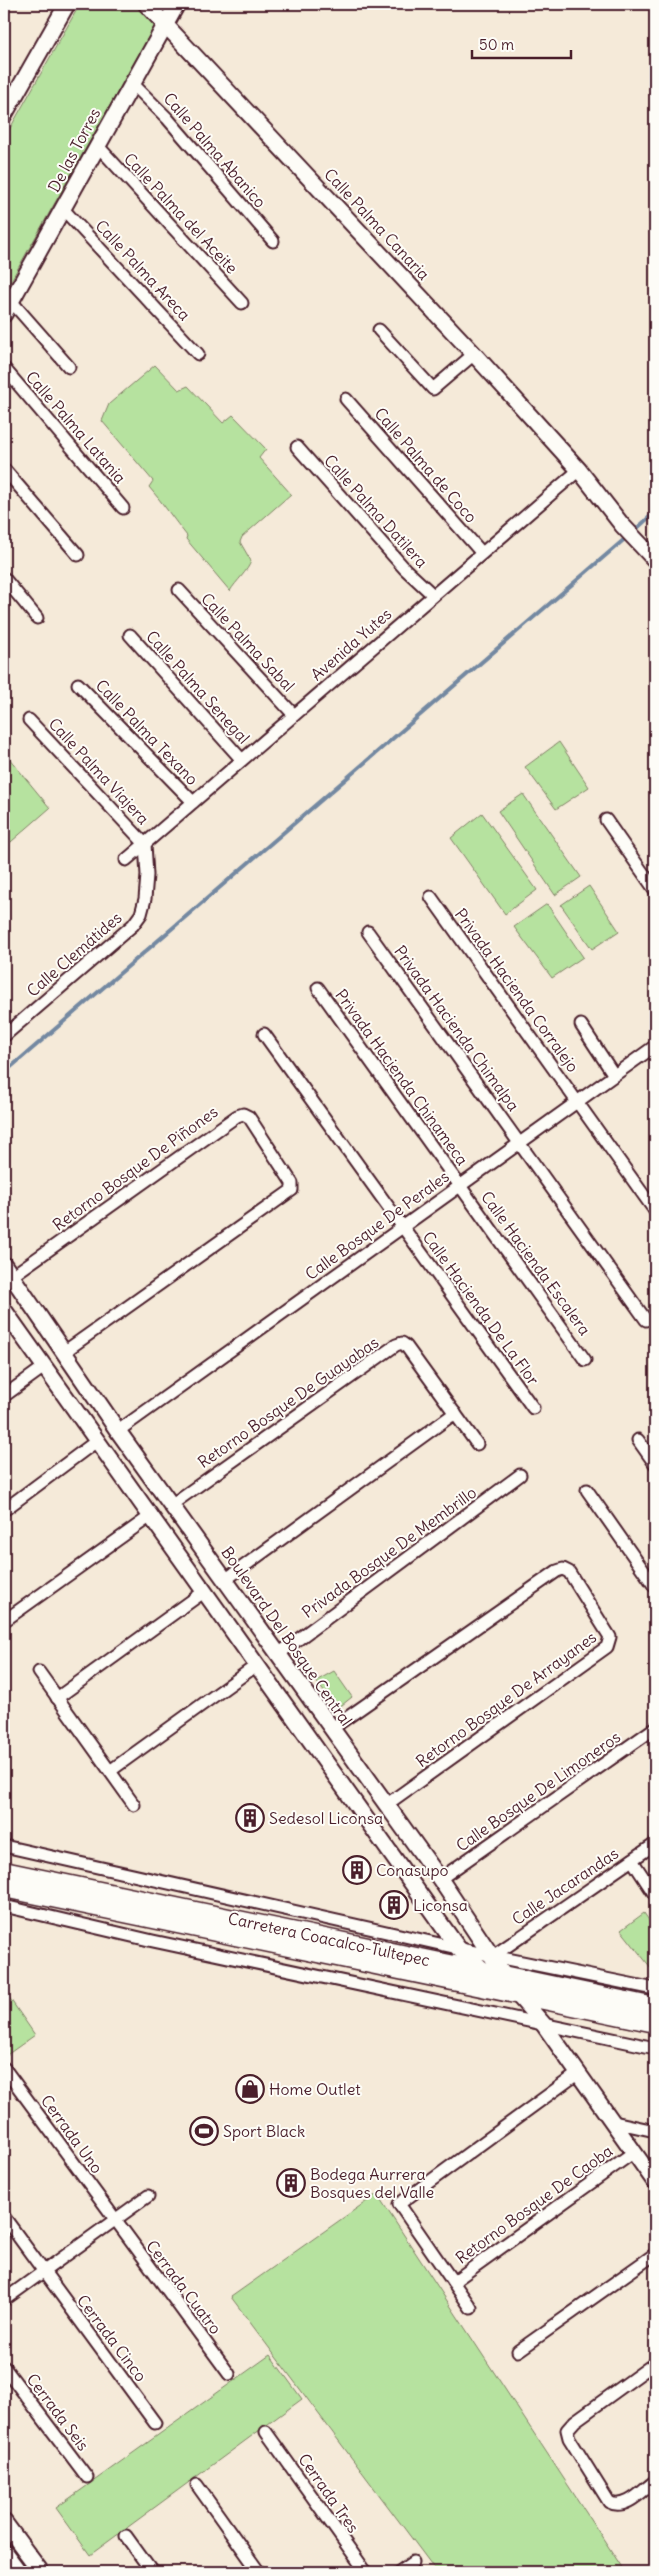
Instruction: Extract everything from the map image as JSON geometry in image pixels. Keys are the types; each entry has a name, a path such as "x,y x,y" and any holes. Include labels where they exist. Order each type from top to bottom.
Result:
{"main road":[{"name":"Carretera Coacalco-Tultepec","path":"4,1870 655,2007"},
{"name":"Carretera Coacalco-Tultepec","path":"4,1888 655,2024"}],"street":[{"path":"4,115 67,4"},
{"name":"Calle Palma Canaria","path":"146,4 474,354 579,470 622,524 649,550"},
{"name":"De las Torres","path":"7,306 63,209 131,82 177,4"},
{"name":"Calle Palma Abanico","path":"131,82 167,118 273,241"},
{"name":"Calle Palma del Aceite","path":"97,145 242,303"},
{"name":"Calle Palma Areca","path":"63,209 198,354"},
{"path":"7,306 69,368"},
{"path":"378,330 433,389 474,354"},
{"name":"Calle Palma Latania","path":"4,368 123,508"},
{"name":"Calle Palma de Coco","path":"346,399 481,552"},
{"name":"Calle Palma Datilera","path":"297,447 405,568 433,594"},
{"path":"4,469 78,555"},
{"name":"Avenida Yutes","path":"126,860 481,552 579,470"},
{"path":"4,578 37,618"},
{"name":"Calle Palma Sabal","path":"179,590 294,715"},
{"name":"Calle Palma Senegal","path":"130,635 242,760"},
{"name":"Calle Palma Texano","path":"78,684 193,802"},
{"name":"Calle Palma Viajera","path":"29,720 145,844"},
{"path":"606,820 655,890"},
{"name":"Calle Clemátides","path":"4,1036 133,925 141,914 147,875 145,844"},
{"name":"Privada Hacienda Corralejo","path":"431,897 655,1211"},
{"name":"Privada Hacienda Chimalpa","path":"368,932 646,1320"},
{"name":"Privada Hacienda Chinameca","path":"318,988 460,1186"},
{"path":"581,1025 614,1075"},
{"name":"Calle Hacienda De La Flor","path":"264,1034 532,1408"},
{"name":"Calle Bosque De Perales","path":"118,1431 655,1046"},
{"name":"Retorno Bosque De Piñones","path":"8,1271 237,1116 243,1114 249,1117 292,1183 292,1190 64,1352"},
{"name":"Calle Hacienda Escalera","path":"460,1186 585,1360"},
{"name":"Boulevard Del Bosque Central","path":"8,1271 118,1431 277,1655 440,1879 506,1976 514,1994"},
{"name":"Boulevard Del Bosque Central","path":"4,1310 152,1515 458,1948 514,1994 544,2025 655,2182"},
{"name":"Retorno Bosque De Guayabas","path":"171,1505 396,1345 402,1343 477,1444"},
{"path":"4,1396 44,1367"},
{"path":"225,1580 455,1413"},
{"path":"4,1510 98,1440"},
{"path":"638,1440 655,1464"},
{"name":"Privada Bosque De Membrillo","path":"277,1655 520,1475"},
{"path":"587,1490 655,1587"},
{"path":"4,1621 152,1515"},
{"path":"177,1552 195,1538"},
{"name":"Retorno Bosque De Arrayanes","path":"331,1730 557,1571 563,1569 569,1572 610,1637 611,1642 607,1648 386,1805"},
{"path":"57,1698 205,1591"},
{"path":"110,1771 257,1665"},
{"path":"39,1672 134,1805"},
{"name":"Calle Bosque De Limoneros","path":"440,1879 655,1728"},
{"path":"392,1856 412,1841"},
{"name":"Calle Jacarandas","path":"493,1956 655,1844"},
{"path":"4,1846 493,1956 655,1989"},
{"path":"632,1860 655,1895"},
{"path":"4,1906 153,1941 655,2048"},
{"name":"Cerrada Uno","path":"4,2068 114,2219"},
{"name":"Retorno Bosque De Caoba","path":"471,2308 399,2206 400,2202 577,2074"},
{"path":"614,2122 655,2131"},
{"name":"Retorno Bosque De Caoba","path":"453,2282 634,2152"},
{"path":"4,2300 148,2196"},
{"name":"Cerrada Cinco","path":"4,2218 155,2423"},
{"name":"Cerrada Cuatro","path":"114,2219 228,2374"},
{"path":"518,2352 655,2254"},
{"path":"655,2363 574,2421 567,2430 569,2438 609,2502 615,2505 624,2504 655,2481"},
{"name":"Cerrada Seis","path":"4,2367 86,2477"},
{"name":"Cerrada Tres","path":"266,2432 366,2572"},
{"path":"197,2485 259,2572"},
{"path":"4,2522 41,2572"},
{"path":"126,2536 152,2572"},
{"path":"4,2552 19,2572"},
{"path":"399,2572 413,2562"}],"green space":[{"path":"80,4 136,4 156,24 4,293 4,139"},
{"path":"155,365 179,390 188,386 223,423 233,415 266,449 259,458 291,494 242,537 240,542 251,561 230,591 186,539 187,536 149,487 153,481 102,421 109,404"},
{"path":"559,742 589,787 556,809 525,767"},
{"path":"4,752 50,808 4,848"},
{"path":"523,794 581,877 555,895 498,811"},
{"path":"482,813 537,890 505,914 451,838"},
{"path":"589,886 619,931 592,949 561,905"},
{"path":"547,904 583,957 552,978 514,927"},
{"path":"334,1671 352,1697 337,1709 316,1681"},
{"path":"644,1913 655,1929 655,1973 621,1930"},
{"path":"4,1990 35,2035 4,2057"},
{"path":"377,2194 625,2572 437,2572 231,2297"},
{"path":"270,2355 302,2399 90,2555 56,2508"}],"waterway":[{"path":"633,532 655,512"},
{"path":"4,1073 627,537"}],"place":[{"name":"Sedesol Liconsa","path":"250,1818"},
{"name":"Conasupo","path":"357,1870"},
{"name":"Liconsa","path":"394,1905"},
{"name":"Home Outlet","path":"250,2089"},
{"name":"Sport Black","path":"204,2131"},
{"name":"Bodega Aurrera Bosques del Valle","path":"291,2183"}]}
